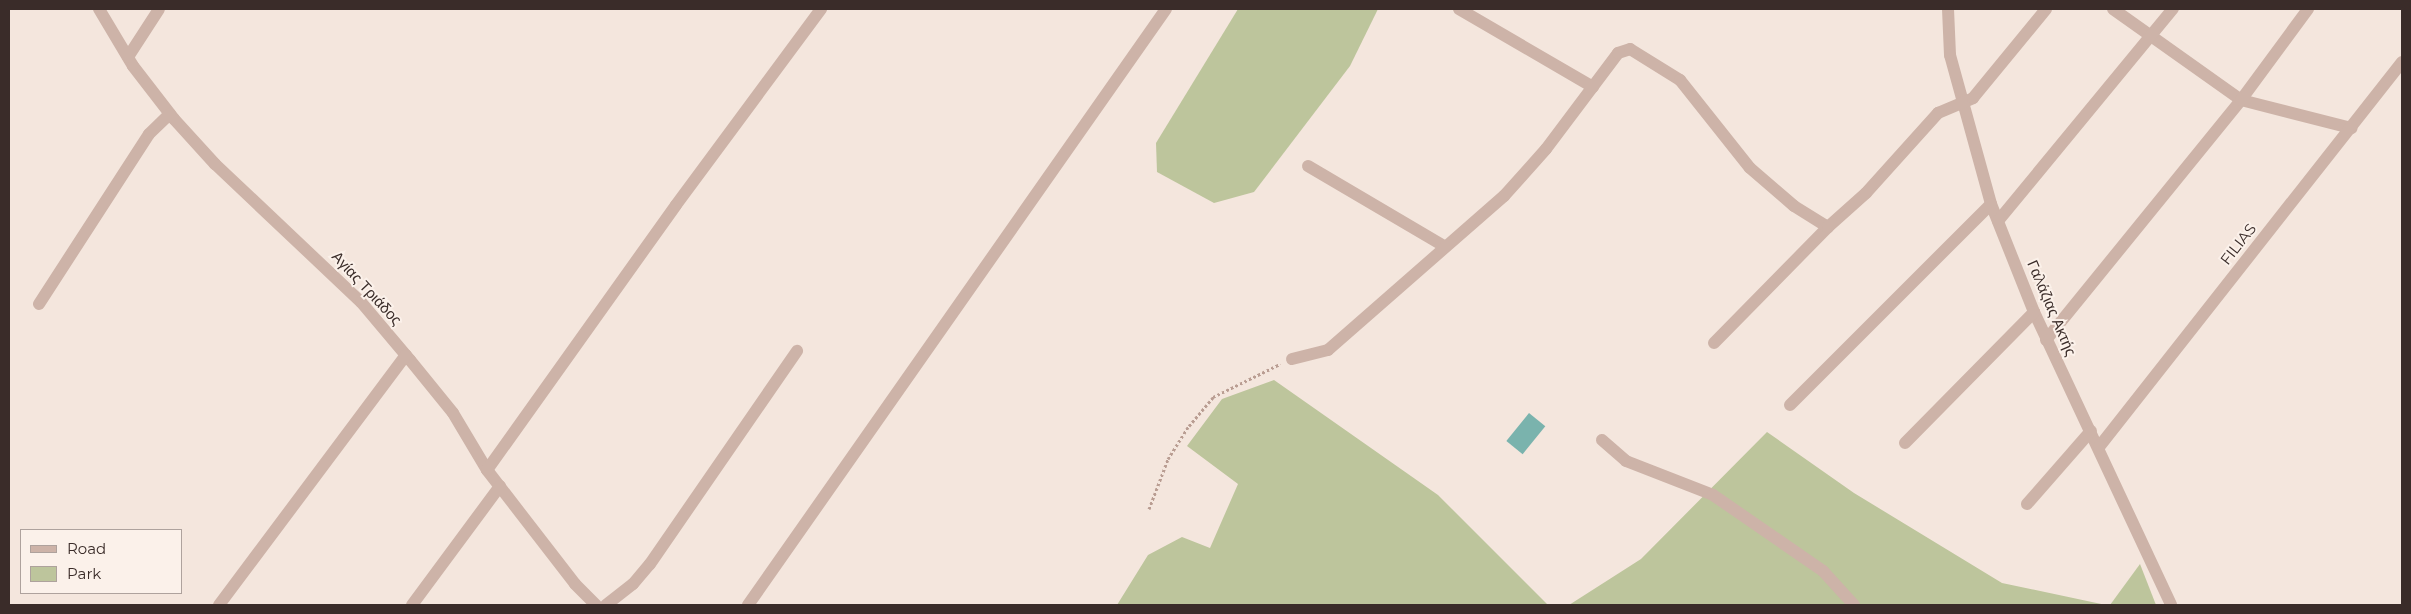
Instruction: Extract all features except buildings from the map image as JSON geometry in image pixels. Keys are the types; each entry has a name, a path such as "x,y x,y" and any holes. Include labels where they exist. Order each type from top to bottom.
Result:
{"street":[{"name":"Αγίας Τριάδος","path":"99,9 128,57 170,114 215,164 361,302 406,354 453,413 500,486 575,584 596,605"},
{"path":"128,57 159,9"},
{"path":"488,470 676,204 821,9"},
{"path":"748,605 1166,9"},
{"path":"1459,9 1593,87"},
{"name":"Γαλάζιας Ακτής","path":"1948,9 1950,55 1991,204 2046,340 2099,447 2171,605"},
{"path":"1714,343 1828,227 1866,193 1938,113 1965,104 1973,98 2046,9"},
{"path":"2113,9 2241,100 2351,128"},
{"path":"1998,221 2173,9"},
{"path":"2046,340 2241,100 2308,9"},
{"path":"1292,359 1328,350 1444,246 1504,196 1546,149 1618,53 1630,49 1680,80 1750,168 1794,206 1828,227"},
{"name":"FILIAS","path":"2099,447 2402,62"},
{"path":"39,304 149,134 170,114"},
{"path":"1308,166 1444,246"},
{"path":"1790,405 1991,204"},
{"path":"1905,443 2034,312"},
{"path":"606,605 632,584 650,564 797,351"},
{"path":"219,605 406,354"},
{"path":"2027,504 2091,431"},
{"path":"1602,440 1626,461 1713,495 1823,570 1854,605"},
{"path":"412,605 500,486"}],"path":[{"path":"1149,509 1168,459 1188,426 1213,396 1292,359"}],"green space":[{"path":"1238,9 1378,9 1350,66 1254,192 1214,203 1157,172 1156,143"},
{"path":"1274,380 1438,495 1548,605 1117,605 1148,555 1182,537 1210,548 1238,484 1187,446 1222,399"},
{"path":"1767,432 1854,493 2002,583 2106,605 1569,605 1641,559"},
{"path":"2140,564 2156,605 2110,605"}],"water":[{"path":"1529,413 1545,426 1523,454 1506,441"}]}
